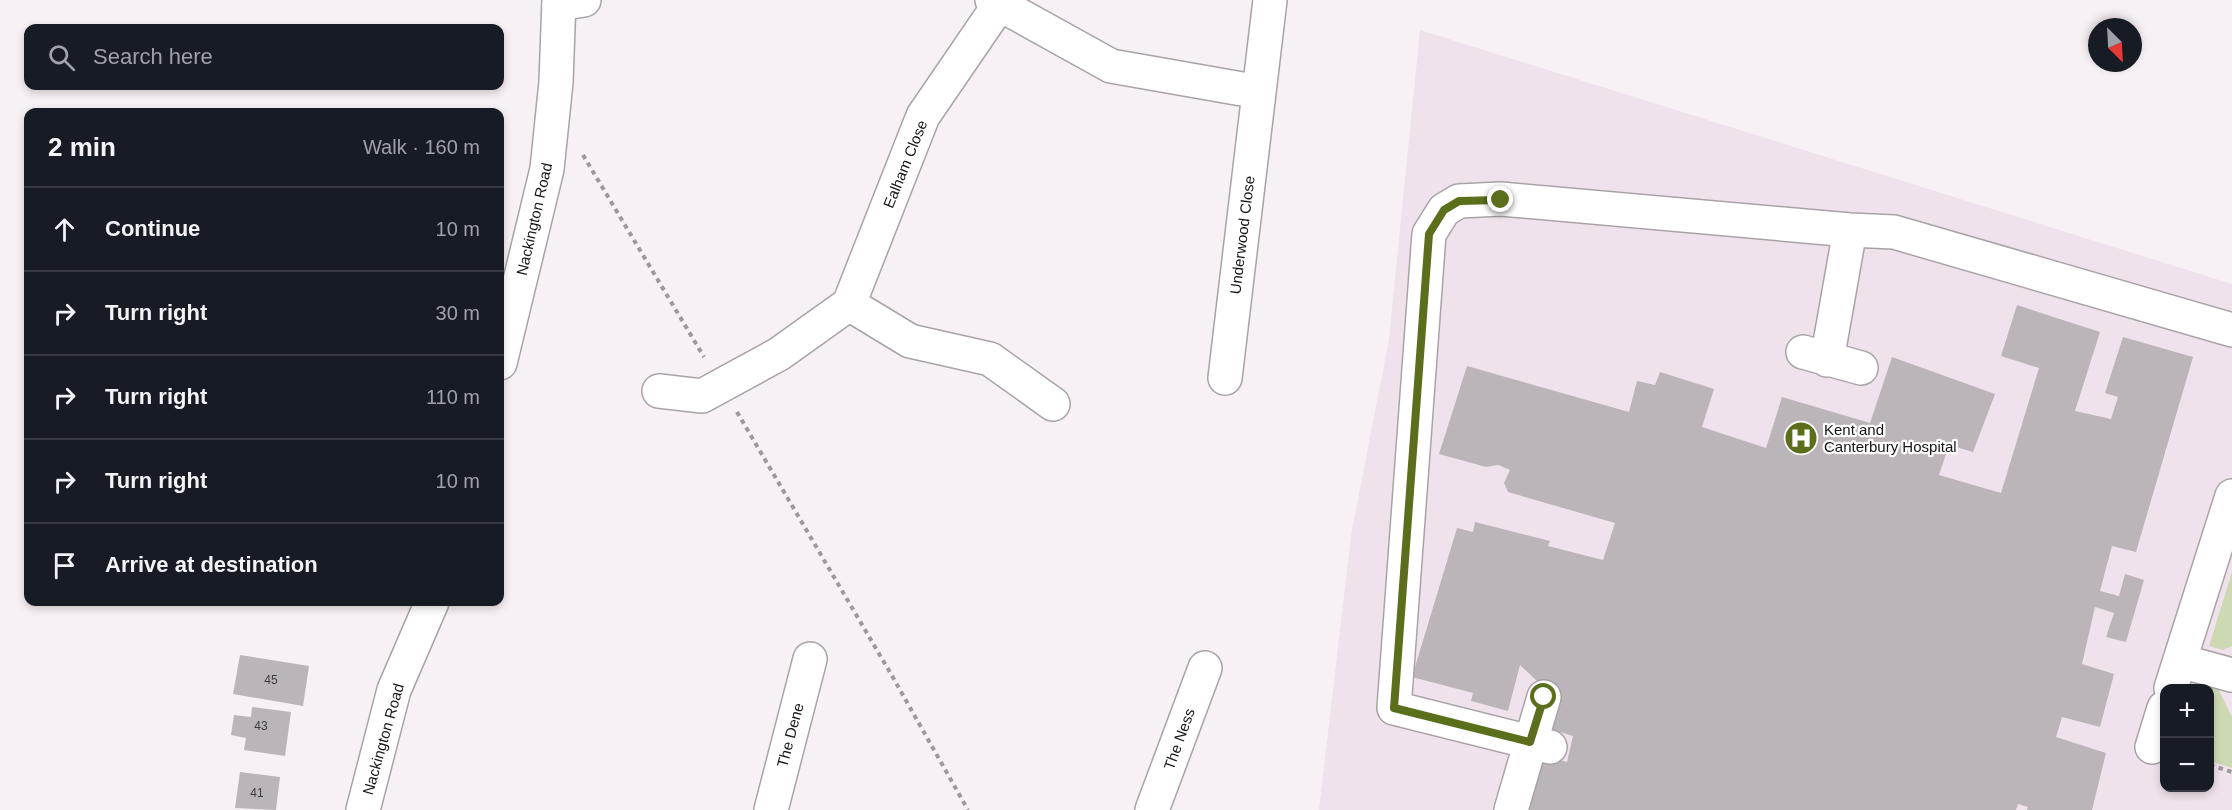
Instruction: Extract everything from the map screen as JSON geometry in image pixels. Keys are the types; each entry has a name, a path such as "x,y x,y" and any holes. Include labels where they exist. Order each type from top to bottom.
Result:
{"street":[{"name":"Underwood Close","path":"1225,378 1270,0"},
{"name":"Nackington Road","path":"504,346 547,169 551,120 567,1"},
{"path":"1002,3 1112,66 1260,92"},
{"name":"Ealham Close","path":"849,304 923,116 1002,3"},
{"path":"1540,744 1394,708 1429,234 1444,210 1459,201 1501,200 1894,232 2232,330"},
{"path":"1850,230 1815,356 1861,369"},
{"path":"659,391 702,396 779,354 849,304 910,341 990,359 1053,404"},
{"path":"2232,496 2175,675 2232,675"},
{"name":"Nackington Road","path":"363,810 394,690 430,606"},
{"name":"The Dene","path":"771,810 810,659"},
{"name":"The Ness","path":"1152,810 1205,668"},
{"path":"1511,810 1540,744 1544,697"},
{"path":"2152,747 2160,721"}],"path":[{"path":"551,120 568,131 721,385 968,810"},
{"path":"2214,766 2232,772"}],"shaded area":[{"name":"Kent and Canterbury Hospital","path":"1420,30 2232,284 2232,810 1319,810 1351,536 1389,339"}],"green space":[{"path":"2232,572 2232,646 2223,650 2209,646"},
{"path":"2200,680 2216,684 2232,717 2232,768 2214,762 2214,684 2198,684"}],"building":[{"path":"2017,305 2100,332 2075,411 2111,419 2118,397 2105,393 2123,337 2193,357 2136,552 2112,546 2100,591 2119,596 2125,574 2144,580 2126,642 2106,637 2114,613 2095,607 2082,664 2114,674 2100,727 2062,717 2056,737 2106,753 2092,810 2027,810 2028,807 2018,804 2016,810 1522,810 1537,754 1567,762 1573,736 1543,727 1554,697 1520,665 1508,711 1471,701 1473,693 1412,677 1457,528 1473,532 1475,522 1550,541 1548,546 1603,560 1615,523 1508,492 1504,483 1510,470 1498,465 1486,467 1439,454 1467,366 1629,412 1637,381 1655,385 1660,372 1714,389 1702,427 1766,448 1782,397 1870,423 1892,357 1995,394 1973,452 1949,445 1939,475 2001,493 2039,368 2001,356"},
{"path":"240,655 309,666 303,706 233,694"},
{"path":"252,707 291,712 285,756 244,750 246,738 231,735 234,715 251,717"},
{"path":"240,772 280,777 276,810 235,808"}],"place":[{"name":"Kent and Canterbury Hospital","path":"1801,438"}],"route":[{"path":"1501,200 1459,201 1444,210 1429,234 1394,708 1530,742 1544,697"}]}
